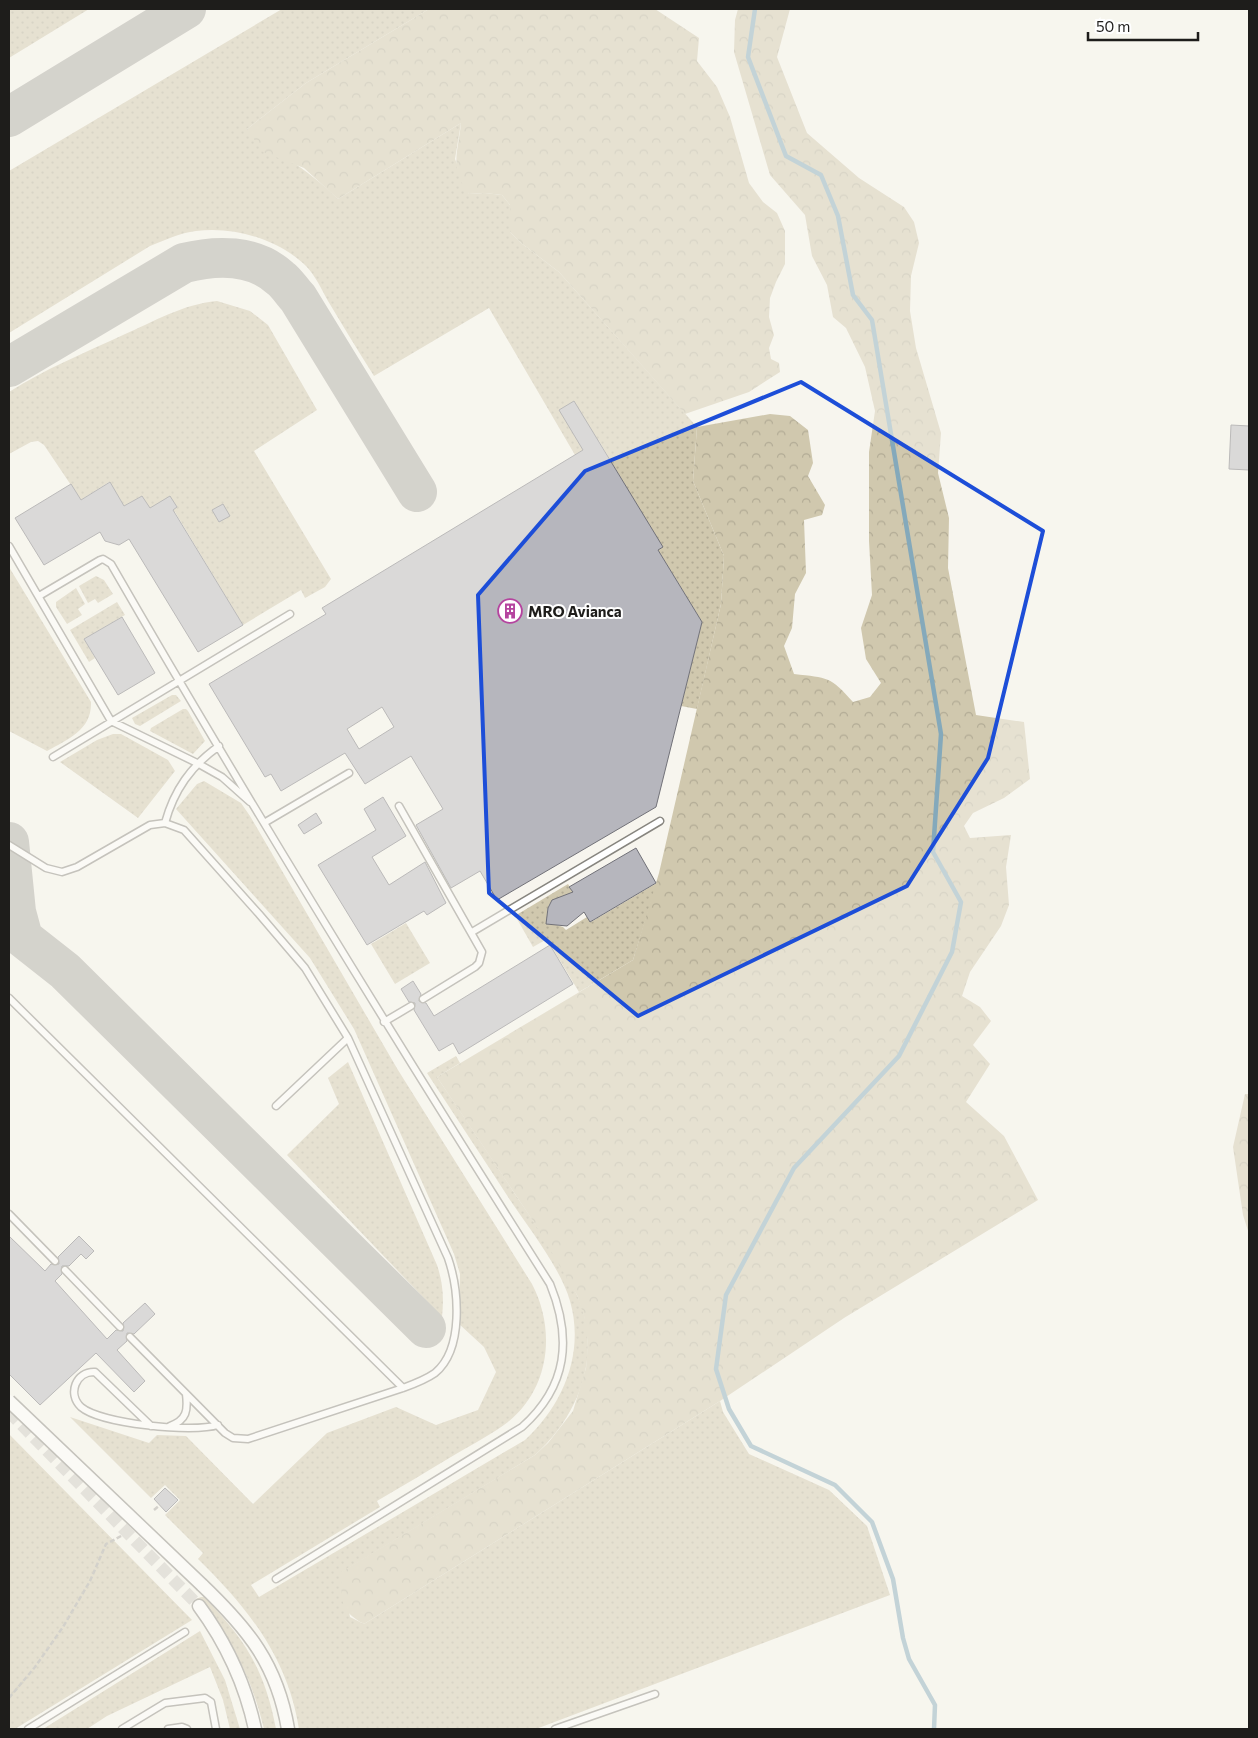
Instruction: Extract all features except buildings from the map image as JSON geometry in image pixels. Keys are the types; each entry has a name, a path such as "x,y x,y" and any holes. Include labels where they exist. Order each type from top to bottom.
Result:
{"street":[{"path":"9,1401 236,1618 262,1656 276,1683 288,1729"},
{"path":"199,1606 218,1631 232,1657 242,1681 255,1729"}],"lane":[{"path":"9,546 111,720 222,777 255,806"},
{"path":"39,596 100,560 108,560 178,681 384,1022 550,1284 562,1319 563,1355 548,1397 533,1418 522,1427 276,1579"},
{"path":"53,757 111,720 290,614"},
{"path":"165,823 175,795 197,763 218,746"},
{"path":"264,822 349,773"},
{"path":"399,806 482,952 479,963 423,999"},
{"path":"472,932 660,821"},
{"path":"9,845 46,868 62,872 77,867 150,825 165,823 184,830 305,968 348,1038 448,1258 455,1279 457,1313 452,1344 444,1362 423,1380 248,1439 233,1438 130,1337"},
{"path":"9,998 26,1012 403,1388"},
{"path":"384,1022 411,1006"},
{"path":"276,1106 348,1038"},
{"path":"9,1214 55,1261"},
{"path":"65,1270 120,1327"},
{"path":"151,1426 95,1372 82,1375 76,1382 74,1396 85,1409 131,1423 151,1426 200,1429 218,1425"},
{"path":"166,1427 177,1423 186,1414 188,1408 186,1394"},
{"path":"28,1729 185,1632"},
{"path":"555,1729 655,1694"},
{"path":"122,1729 165,1703 205,1698 211,1702 216,1729"},
{"path":"168,1729 182,1727 187,1729"}],"path":[{"path":"154,1510 160,1505"},
{"path":"9,1698 35,1667 63,1627 90,1581 106,1544 123,1534"}],"highlighted area":[{"path":"801,382 1043,531 988,758 907,886 638,1016 489,893 478,595 585,471"}],"green space":[{"path":"9,9 89,9 9,58"},
{"path":"282,9 429,9 306,83 247,129 305,171 338,199 461,123 455,159 469,194 502,195 510,205 510,232 521,243 559,272 697,427 693,481 724,556 721,604 697,709 681,706 702,622 658,550 662,547 599,441 575,455 489,308 374,376 306,266 282,248 255,236 210,230 184,233 150,246 9,333 9,171"},
{"path":"429,9 655,9 699,38 697,61 717,87 730,117 749,183 763,202 777,213 785,231 785,264 770,298 769,317 774,335 769,348 771,359 779,363 780,372 749,392 685,414 559,272 521,243 510,232 510,205 502,195 469,194 459,176 456,160 461,123 338,199 304,168 263,152 247,129 306,83"},
{"path":"738,9 790,9 777,57 807,133 859,178 904,207 914,222 919,243 911,276 910,311 916,348 941,433 938,473 949,518 948,568 976,715 1024,722 1030,779 1004,798 973,813 964,826 970,838 1011,835 1006,867 1009,905 1001,926 970,972 962,996 980,1007 991,1021 973,1045 990,1064 966,1102 1004,1136 1038,1200 844,1318 720,1401 364,1624 350,1614 343,1602 341,1572 535,1455 548,1443 573,1411 586,1368 588,1343 584,1316 577,1295 533,1221 437,1077 633,960 659,873 721,604 724,556 693,481 697,427 770,414 790,416 808,430 813,463 808,476 825,505 822,515 804,520 806,573 795,594 792,628 784,646 794,674 814,676 828,680 839,687 853,702 870,697 881,683 866,659 861,628 872,595 869,541 869,452 875,411 865,367 846,328 833,317 827,285 812,256 805,215 770,175 734,52 735,20"},
{"path":"217,301 250,311 268,325 317,410 254,451 331,579 325,587 305,598 301,590 243,625 175,512 158,522 142,496 124,506 109,482 81,500 44,445 38,441 31,442 9,454 9,392 65,362 168,314 192,306"},
{"path":"9,567 91,702 88,720 83,727 70,738 47,751 9,731"},
{"path":"96,576 104,580 113,594 98,603 95,599 88,603 79,586"},
{"path":"76,588 85,604 78,609 82,615 67,624 56,607 56,602"},
{"path":"117,602 125,615 84,639 95,658 89,662 70,630"},
{"path":"172,695 176,695 181,701 140,726 135,724 132,718"},
{"path":"183,709 188,711 205,741 193,754 150,731 151,728"},
{"path":"113,734 121,734 168,760 175,771 138,818 60,762 97,740"},
{"path":"204,781 241,803 250,816 398,1070 532,1284 540,1302 546,1339 545,1358 533,1393 508,1422 377,1501 380,1507 251,1585 259,1597 525,1440 550,1411 567,1377 575,1340 574,1320 566,1289 544,1249 427,1073 456,1056 460,1063 437,1077 541,1232 571,1282 585,1317 588,1338 587,1360 583,1381 575,1402 551,1439 535,1455 342,1572 350,1617 364,1624 720,1401 723,1412 749,1454 829,1490 867,1526 890,1595 536,1729 299,1729 294,1703 286,1679 263,1636 233,1596 198,1559 203,1553 165,1515 180,1500 165,1485 151,1498 70,1417 149,1443 157,1435 186,1436 253,1504 327,1433 396,1407 436,1425 478,1410 496,1372 484,1347 459,1324 460,1274 454,1254 354,1029 310,958 176,809 197,784"},
{"path":"657,883 633,960 579,992 547,939 533,947 517,919 518,914 568,884 576,897 561,897 553,900 548,907 547,913 554,924 566,930 587,917 591,922"},
{"path":"406,923 430,963 395,984 371,944"},
{"path":"348,1062 437,1265 441,1278 442,1317 287,1155 339,1104 328,1078"},
{"path":"1245,1094 1249,1094 1249,1234 1243,1215 1233,1147"},
{"path":"9,1434 192,1620 15,1729 9,1729"},
{"path":"204,1597 231,1627 251,1657 266,1689 276,1729 264,1729 247,1675 220,1629 196,1599"},
{"path":"200,1631 225,1680 240,1729 230,1729 223,1700 210,1667 107,1716 87,1729 43,1729"}],"waterway":[{"path":"755,9 748,57 786,156 821,175 838,216 853,295 872,320 941,734 933,852 961,902 952,952 899,1056 794,1168 726,1295 716,1369 729,1409 751,1446 835,1485 872,1522 893,1579 903,1638 909,1659 935,1705 934,1729"}],"taxiway":[{"path":"9,117 186,9"},
{"path":"9,367 184,263 196,260 234,258 259,264 285,282 298,298 417,492"},
{"path":"9,842 16,912 23,938"},
{"path":"9,927 65,971 426,1328"}],"tunnel":[{"path":"9,1412 199,1606"}],"place":[{"name":"MRO Avianca","path":"510,611"}]}
